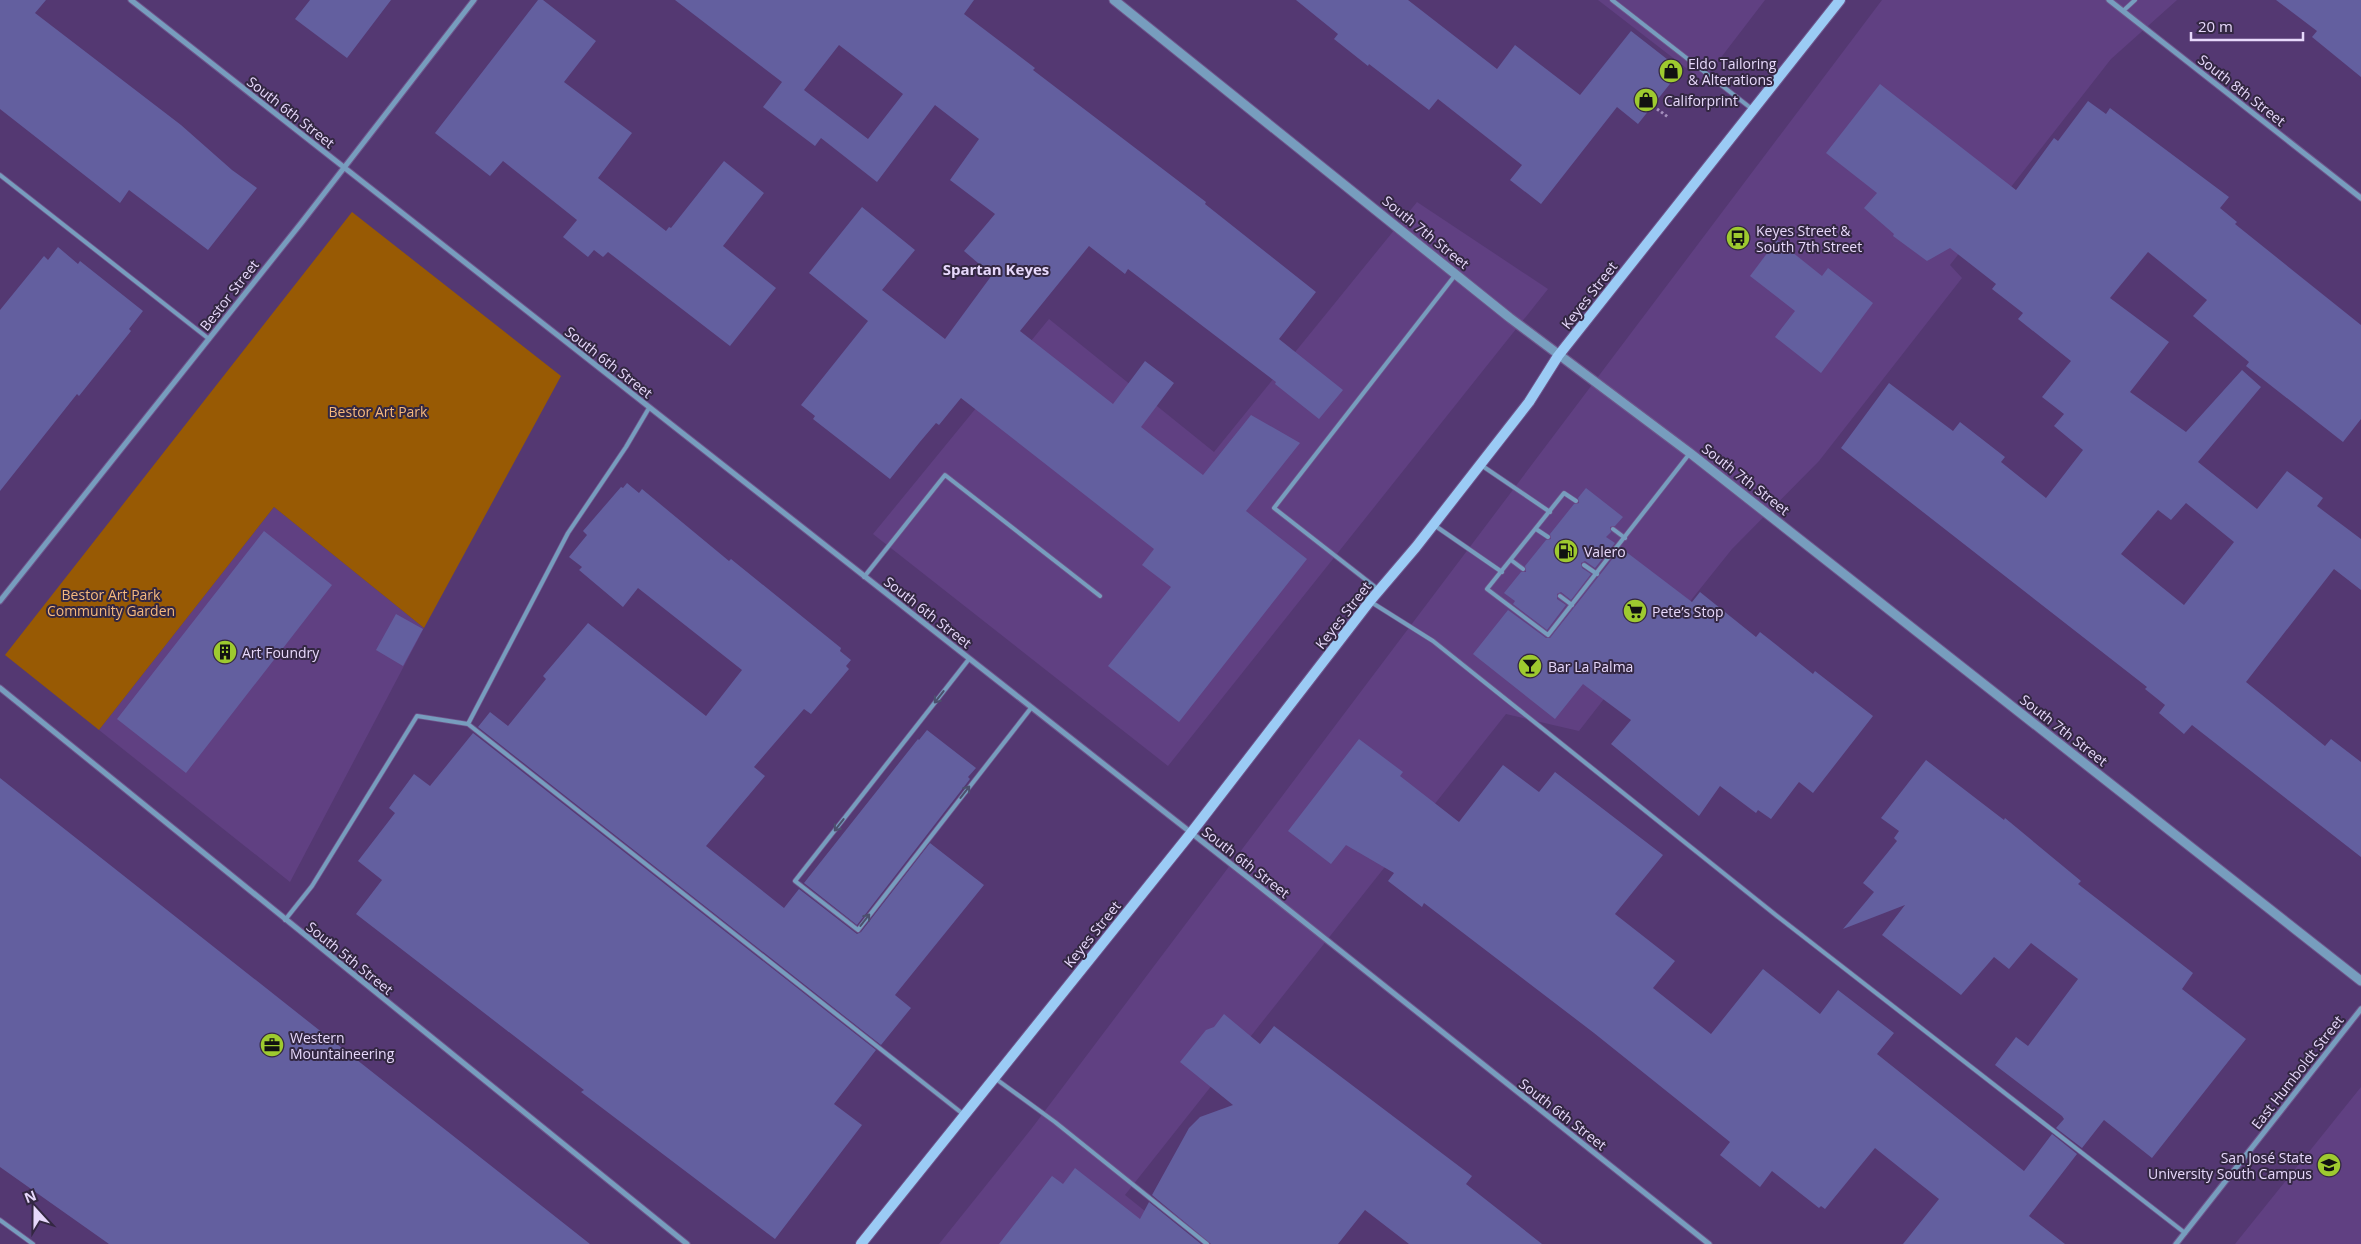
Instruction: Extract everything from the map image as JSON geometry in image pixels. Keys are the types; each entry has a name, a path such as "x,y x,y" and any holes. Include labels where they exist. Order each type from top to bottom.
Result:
{"main road":[{"name":"Keyes Street","path":"861,1244 1190,833 1370,601 1529,402 1558,356 1840,0"}],"street":[{"name":"South 6th Street","path":"131,0 1709,1244"},
{"name":"Bestor Street","path":"0,601 344,168 474,0"},
{"name":"South 7th Street","path":"1114,0 1558,356 1632,408 1690,453 2361,981"},
{"name":"South 8th Street","path":"2109,0 2361,198"},
{"name":"South 5th Street","path":"0,688 687,1244"},
{"name":"East Humboldt Street","path":"2176,1244 2361,1009"}],"lane":[{"path":"1612,0 1753,110"},
{"path":"2124,11 2135,0"},
{"path":"0,175 209,339"},
{"path":"1380,590 1274,508 1456,274"},
{"path":"468,724 568,534 626,447 649,408"},
{"path":"1576,501 1564,493 1487,589 1548,634 1597,574 1690,453"},
{"path":"1479,464 1550,512"},
{"path":"864,577 945,475 1100,596"},
{"path":"1433,524 1502,572"},
{"path":"1536,529 1548,538"},
{"path":"1612,529 1625,538"},
{"path":"1511,560 1523,569"},
{"path":"1584,565 1597,574"},
{"path":"1560,596 1572,605"},
{"path":"1370,601 1433,641 1777,916 2185,1233"},
{"path":"969,659 795,881 858,930 1031,708"},
{"path":"285,920 312,886 417,716 468,724 964,1115"},
{"path":"994,1078 1055,1122 1207,1244"},
{"path":"0,1220 33,1244"}],"path":[{"path":"1653,106 1668,117"}],"shaded area":[{"path":"1598,0 1765,0 1703,81"},
{"path":"1882,0 2177,0 2111,59 1950,265 1962,278 1819,461 1732,549 1640,664 1628,668 1579,731 1506,714 1125,1195 1186,1244 939,1244 1032,1128"},
{"path":"1417,202 1548,289 1168,766 873,534 1049,319 1214,452"},
{"path":"274,507 424,628 290,882 99,730"},
{"name":"San José State University South Campus","path":"2361,1087 2361,1244 2235,1244"}],"green space":[{"name":"Bestor Art Park","path":"352,212 561,376 424,628 274,507 99,730 5,655"}],"building":[{"path":"0,0 46,0 35,13 181,125 232,170 257,188 208,250 129,190 120,203 0,109"},
{"path":"310,0 391,0 347,58 295,19"},
{"path":"538,0 543,0 596,41 564,82 632,133 598,178 666,231 669,227 671,228 724,161 764,193 723,246 776,288 730,346 608,252 603,257 594,250 588,257 563,237 577,220 503,161 490,176 435,133"},
{"path":"675,0 974,0 964,14 1035,68 1033,70 1206,202 1205,204 1316,292 1279,339 1343,390 1319,419 1275,384 1276,382 1128,269 1125,274 1089,246 1020,331 1113,404 1145,361 1174,383 1141,427 1203,475 1251,415 1300,443 1246,511 1307,559 1179,722 1108,666 1171,587 1142,565 1154,549 961,398 939,425 936,423 890,479 813,419 815,416 801,405 868,321 809,273 862,207 915,250 882,290 945,339 992,275 964,251 995,214 950,180 979,139 935,105 877,182 821,138 815,146 763,107 782,82","holes":["839,45 903,94 868,139 804,90"]},
{"path":"1296,0 1408,0 1497,69 1515,45 1580,95 1631,31 1681,70 1638,124 1617,107 1541,204 1510,180 1522,165 1438,99 1429,110 1369,64 1368,66 1334,39 1338,34"},
{"path":"2276,0 2361,0 2361,77 2312,37 2317,31"},
{"path":"1880,84 2016,190 2054,138 2058,141 2088,101 2106,114 2110,108 2229,197 2220,208 2237,222 2235,224 2361,325 2361,419 2343,442 2246,366 2249,362 2193,316 2207,300 2148,252 2110,298 2169,342 2130,392 2186,432 2242,370 2261,387 2198,462 2257,509 2287,471 2323,498 2317,506 2361,539 2361,590 2334,569 2246,682 2325,746 2331,739 2361,762 2361,857 2192,725 2184,734 2159,713 2165,705 2145,689 2147,687 1841,448 1889,383 1953,431 1960,422 2005,457 2001,462 2046,498 2083,450 2054,426 2064,414 2042,397 2071,361 2018,319 2023,313 1992,289 1996,284 1950,248 1927,261 1893,236 1894,234 1864,208 1877,193 1826,153","holes":["2186,503 2234,542 2184,605 2121,554 2158,510 2171,520"]},
{"path":"1777,240 1822,276 1828,268 1873,303 1821,373 1775,337 1795,311 1750,276"},
{"path":"58,247 78,264 80,261 143,311 129,329 131,331 79,396 77,394 0,491 0,310 44,256 48,260"},
{"path":"627,483 639,493 642,489 729,561 731,559 841,648 840,651 851,660 846,666 849,669 811,714 804,709 754,767 765,776 706,846 784,908 799,889 857,934 861,932 930,843 984,885 895,995 911,1008 881,1045 478,727 490,712 508,726 546,679 543,676 588,623 706,716 742,670 638,588 623,607 579,570 582,567 569,557 587,535 583,531 621,487 623,488"},
{"name":"Valero","path":"1586,488 1623,517 1615,526 1610,527 1611,532 1606,537 1615,543 1595,568 1585,561 1581,563 1582,568 1591,574 1571,600 1561,592 1557,594 1557,599 1566,605 1547,630 1513,604 1515,601 1504,593 1521,572 1526,572 1525,566 1546,540 1551,539 1550,534 1574,504 1579,503 1578,498"},
{"name":"Art Foundry","path":"264,531 332,585 186,773 117,719"},
{"path":"1621,548 1692,602 1700,592 1756,637 1760,632 1813,674 1815,671 1873,716 1813,793 1799,782 1771,819 1758,810 1756,813 1720,786 1699,816 1611,744 1631,720 1583,684 1555,719 1473,654 1508,610 1546,638 1550,638"},
{"path":"396,614 423,629 403,666 376,650"},
{"path":"927,730 976,768 968,777 970,779 857,925 804,883"},
{"path":"473,733 876,1050 834,1104 862,1125 775,1239 581,1092 584,1090 356,914 382,880 358,861 395,813 389,808 414,774 430,786"},
{"path":"1359,739 1403,772 1400,776 1459,822 1503,765 1539,792 1555,772 1663,855 1615,914 1675,961 1653,988 1711,1034 1763,969 1820,1014 1838,990 1894,1033 1877,1054 2024,1171 2052,1134 2077,1154 2029,1216 2065,1244 1903,1244 1939,1199 1875,1148 1825,1209 1821,1206 1819,1208 1772,1171 1760,1187 1720,1155 1730,1142 1594,1033 1424,903 1422,907 1388,881 1394,873 1346,845 1331,864 1288,831"},
{"path":"1926,760 2004,820 2005,818 2081,881 2078,884 2193,973 2182,989 2246,1039 2152,1158 2104,1120 2082,1148 2056,1128 2064,1119 2062,1116 1995,1065 2016,1037 2028,1046 2078,979 2031,943 2009,969 1994,957 1961,995 1882,935 1905,905 1843,929 1874,892 1863,883 1897,841 1894,838 1899,831 1881,818"},
{"path":"0,778 590,1244 109,1244 0,1167"},
{"path":"1224,1014 1260,1044 1274,1026 1472,1176 1466,1184 1542,1244 1409,1244 1365,1210 1338,1244 1211,1244 1152,1195 1189,1128 1200,1117 1233,1105 1180,1062 1206,1030 1214,1027"},
{"path":"1075,1168 1140,1219 1149,1202 1201,1244 999,1244 1052,1176 1063,1184"}],"place":[{"name":"Eldo Tailoring & Alterations","path":"1671,71"},
{"name":"Califorprint","path":"1646,100"},
{"name":"Keyes Street & South 7th Street","path":"1738,238"},
{"name":"Valero","path":"1566,551"},
{"name":"Pete’s Stop","path":"1635,611"},
{"name":"Art Foundry","path":"225,652"},
{"name":"Bar La Palma","path":"1530,666"},
{"name":"Western Mountaineering","path":"272,1045"},
{"name":"San José State University South Campus","path":"2329,1165"}],"district":[{"name":"Spartan Keyes","path":"996,269"}],"park label":[{"name":"Bestor Art Park Community Garden","path":"111,602"}]}
